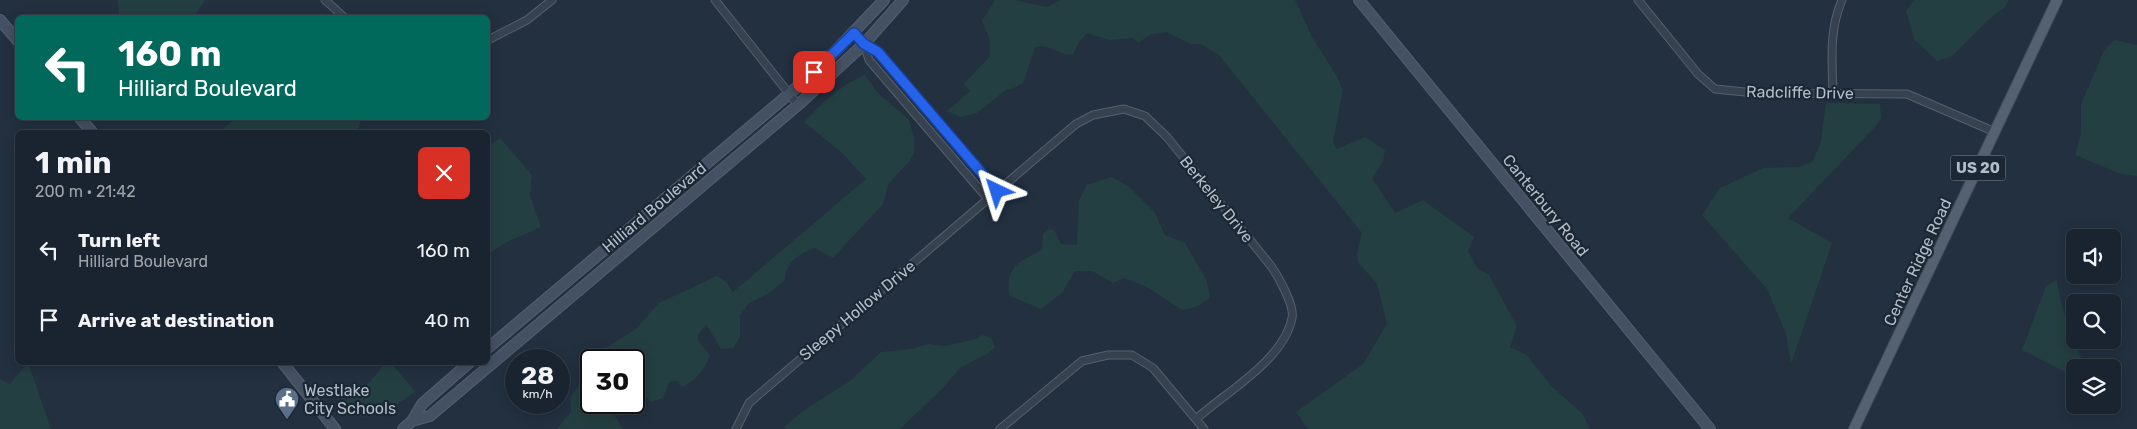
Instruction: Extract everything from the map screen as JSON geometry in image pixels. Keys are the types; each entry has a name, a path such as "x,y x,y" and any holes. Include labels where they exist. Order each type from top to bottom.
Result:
{"main road":[{"name":"Hilliard Boulevard","path":"490,346 789,94 854,33 884,0"},
{"name":"Hilliard Boulevard","path":"412,421 430,416 798,105 864,44 903,0"},
{"name":"Canterbury Road","path":"1359,0 1710,429"},
{"name":"Center Ridge Road","path":"1854,429 2057,0"},
{"path":"0,20 15,38"},
{"path":"82,120 90,130"},
{"path":"284,365 335,429"},
{"name":"Hilliard Boulevard","path":"403,429 412,421 422,404 467,365"}],"street":[{"path":"325,0 332,9 341,15"},
{"path":"490,39 527,20 552,0"},
{"path":"715,0 798,105"},
{"name":"Radcliffe Drive","path":"1638,0 1698,74 1715,89 1755,93 1834,92 1907,94 1995,132"},
{"path":"1834,92 1831,43 1837,11 1842,0"},
{"path":"854,33 864,44 878,52 997,191"},
{"path":"864,44 869,60 988,199"},
{"name":"Berkeley Drive","path":"988,199 1076,124 1093,115 1124,109 1145,116 1167,137 1271,266 1283,284 1293,316 1283,342 1264,362 1196,419"},
{"name":"Sleepy Hollow Drive","path":"736,429 749,403 988,199"},
{"path":"1001,429 1082,360 1108,355 1132,355 1153,368 1204,429"}],"green space":[{"path":"118,0 205,0 195,15 119,15"},
{"path":"995,0 1015,0 1047,7 1061,0 1295,0 1312,37 1336,75 1343,90 1333,142 1337,149 1365,137 1385,150 1383,162 1372,178 1395,213 1423,200 1474,237 1468,251 1478,269 1489,275 1517,326 1510,347 1527,355 1551,386 1582,413 1590,429 1308,429 1296,412 1363,364 1387,324 1377,284 1358,262 1357,254 1362,233 1219,55 1201,44 1191,44 1167,32 1151,34 1138,43 1133,38 1109,40 1087,33 1073,54 1064,54 1040,46 1035,47 1023,83 1012,89 1007,89 977,113 961,117 947,111 970,91 964,84 990,56 990,40 982,21"},
{"path":"1914,0 2009,0 2005,7 1988,20 1952,56 1937,61 1914,39 1906,11"},
{"path":"2114,40 2137,45 2137,176 2121,174 2075,155 2081,134 2081,104 2104,51"},
{"path":"865,75 877,92 909,120 914,138 914,153 909,162 889,183 883,204 833,258 815,248 804,253 791,263 785,280 769,293 749,303 740,315 740,337 733,348 721,349 706,324 698,335 698,341 710,355 700,374 682,387 677,381 669,382 663,398 651,402 645,396 645,349 604,349 636,329 659,303 717,276 726,282 733,292 866,179 840,151 804,122 818,107 847,84"},
{"path":"1826,103 1880,104 1881,118 1875,127 1788,218 1832,243 1791,364 1786,334 1767,289 1702,215 1720,188 1763,168 1798,167 1812,162 1821,142"},
{"path":"234,120 361,120 358,130 221,130"},
{"path":"500,138 532,175 530,196 541,227 507,242 490,253 490,145"},
{"path":"1111,177 1127,185 1155,213 1165,235 1185,243 1207,281 1210,298 1198,306 1182,310 1147,287 1124,278 1113,283 1092,271 1075,271 1062,293 1041,309 1010,296 1009,278 1012,272 1027,257 1042,250 1043,234 1048,229 1054,230 1061,244 1077,245 1079,200 1087,185"},
{"path":"2057,280 2066,318 2066,349 2078,349 2081,359 2066,359 2066,372 2022,350 2046,286"},
{"path":"982,335 991,338 995,347 987,354 960,368 943,388 900,429 787,429 784,427 803,411 850,381 881,352 911,349 928,344 945,346 976,339"},
{"path":"26,365 29,365 51,429 0,429 0,379 10,384"},
{"path":"384,365 393,365 415,391 387,410 366,416 346,413 337,406 370,382"},
{"path":"580,383 580,414 614,414 623,429 557,429 571,412 570,398"}],"place":[{"name":"Westlake City Schools","path":"287,420"}],"route":[{"path":"814,72 854,33 864,44 878,52 997,191"}]}
